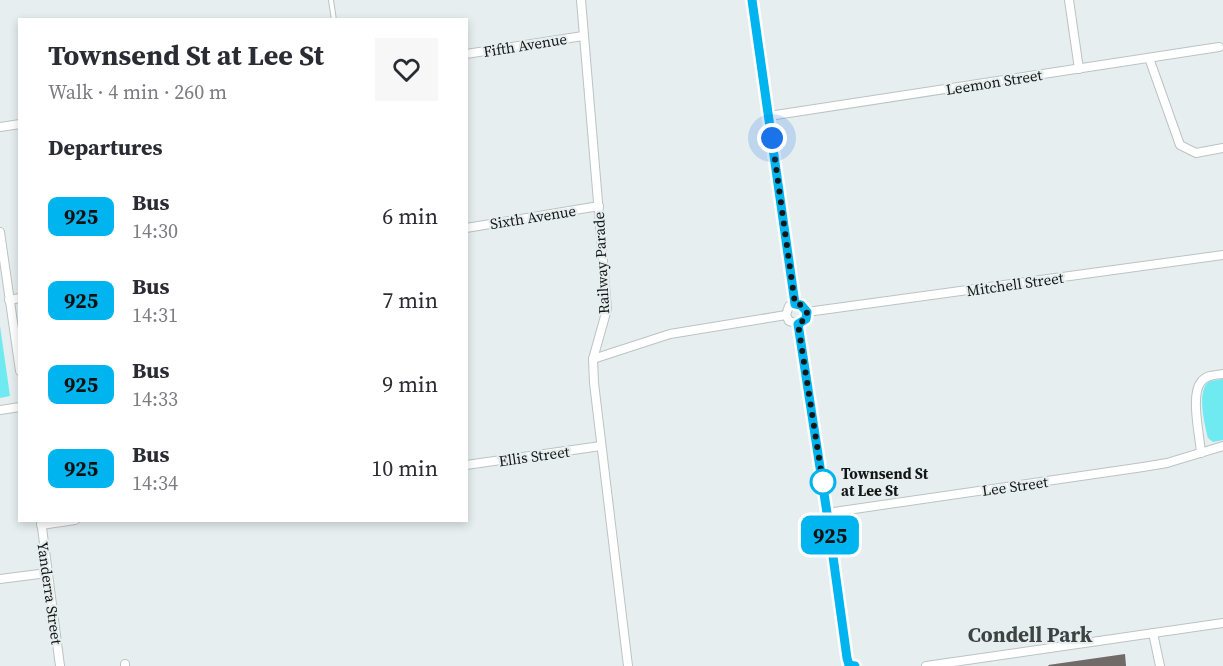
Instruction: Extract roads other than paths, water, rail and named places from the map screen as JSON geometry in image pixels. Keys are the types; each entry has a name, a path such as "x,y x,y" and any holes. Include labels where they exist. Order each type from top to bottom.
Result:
{"street":[{"name":"Railway Parade","path":"580,0 607,309 593,359 601,447 628,666"},
{"path":"752,0 795,304"},
{"path":"1069,0 1079,69"},
{"name":"Fifth Avenue","path":"468,54 584,36"},
{"name":"Leemon Street","path":"769,116 1219,47"},
{"path":"1149,58 1180,144 1196,153 1223,148"},
{"path":"0,127 18,124"},
{"name":"Sixth Avenue","path":"468,228 599,206"},
{"path":"0,232 18,358"},
{"name":"Mitchell Street","path":"807,312 1223,255"},
{"path":"9,300 18,298"},
{"path":"795,304 801,305 807,312 806,319 798,324 789,321 786,315 789,306 795,304"},
{"path":"593,359 670,334 786,315"},
{"path":"798,324 850,666"},
{"path":"1202,453 1196,392 1200,382 1209,376 1223,374"},
{"path":"0,410 18,407"},
{"name":"Lee Street","path":"827,513 1143,467 1223,446"},
{"name":"Ellis Street","path":"468,465 601,447"},
{"name":"Yanderra Street","path":"41,523 60,666"},
{"path":"0,579 47,573"},
{"path":"926,666 1223,623"},
{"path":"1153,633 1160,666"}],"lane":[{"path":"331,0 334,18"}],"place":[{"name":"Townsend St at Lee St","path":"823,482"}],"district":[{"name":"Condell Park","path":"1030,634"}]}
